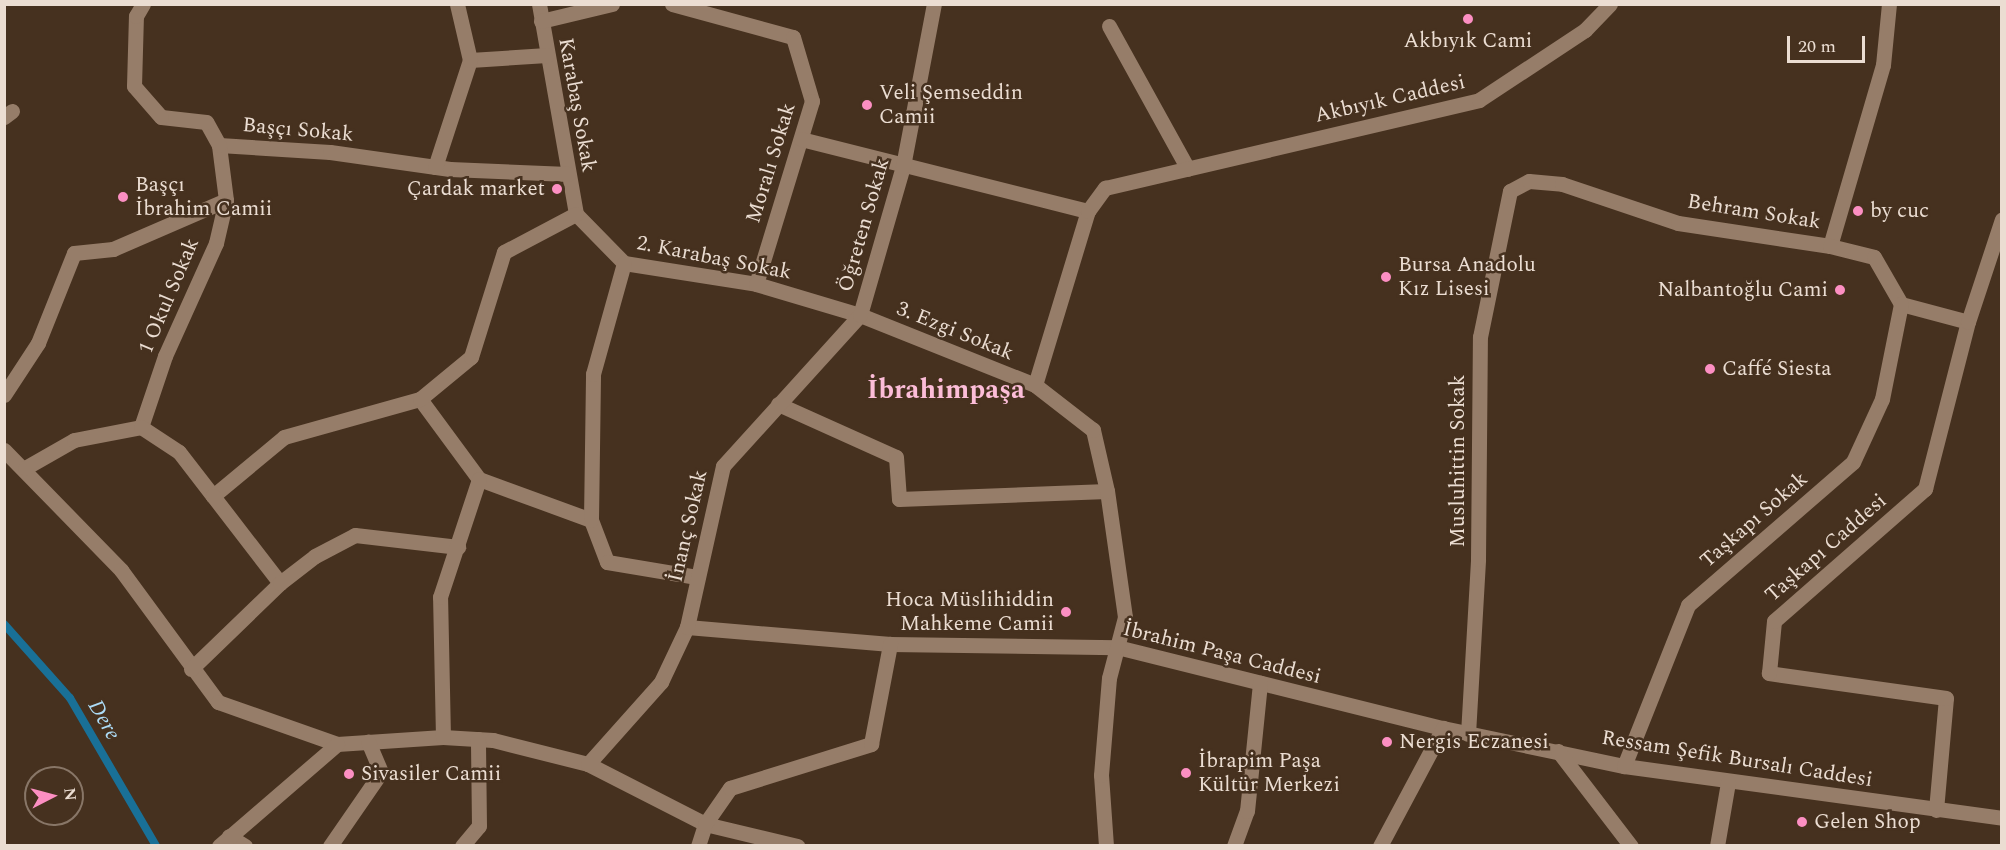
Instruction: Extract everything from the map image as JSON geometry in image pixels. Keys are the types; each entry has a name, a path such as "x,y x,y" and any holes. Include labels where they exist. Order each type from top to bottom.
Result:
{"street":[{"name":"Başçı Sokak","path":"143,4 136,16 134,86 161,117 206,122 219,145 330,152 435,167 568,174"},
{"path":"435,167 470,60 458,4"},
{"name":"Karabaş Sokak","path":"539,4 576,214"},
{"path":"541,21 612,4"},
{"name":"Moralı Sokak","path":"672,4 793,37 812,101 756,284"},
{"name":"Öğreten Sokak","path":"860,315 903,166 934,4"},
{"name":"Akbıyık Caddesi","path":"1088,211 1105,188 1479,100 1585,30 1610,4"},
{"path":"1830,246 1884,65 1889,4"},
{"path":"1109,26 1188,169"},
{"path":"470,60 547,55"},
{"path":"801,139 1088,211 1035,385"},
{"name":"1 Okul Sokak","path":"141,427 165,356 216,243 226,200 219,145"},
{"name":"Behram Sokak","path":"1510,191 1529,180 1562,184 1678,223 1830,246 1874,257 1901,304"},
{"name":"Musluhittin Sokak","path":"1468,734 1478,559 1480,337 1510,191"},
{"path":"4,395 38,343 74,253 113,249 226,200"},
{"path":"213,495 284,437 420,399 471,357 504,252 576,214"},
{"name":"2. Karabaş Sokak","path":"576,214 624,263 756,284 860,315"},
{"name":"Taşkapı Caddesi","path":"1936,810 1946,698 1769,673 1774,621 1925,489 1968,322 2001,219"},
{"path":"624,263 593,374 591,520 607,562 698,578"},
{"path":"1901,304 1968,322"},
{"name":"Taşkapı Sokak","path":"1624,766 1688,605 1853,462 1882,399 1901,304"},
{"name":"3. Ezgi Sokak","path":"860,315 1035,385 1093,430 1107,491 1125,617 1108,678 1101,775 1106,846"},
{"name":"İnanç Sokak","path":"588,764 661,682 687,627 723,466 860,315"},
{"path":"420,399 479,479 591,520"},
{"path":"778,404 896,457 899,499 1107,491"},
{"path":"25,468 74,440 141,427 179,452 280,583"},
{"path":"4,450 25,468 121,570 191,669 218,702 337,744 443,737 478,739 588,764 705,824 797,846"},
{"path":"443,737 440,597 479,479"},
{"path":"191,669 280,583 315,556 355,535 458,548"},
{"name":"İbrahim Paşa Caddesi","path":"687,627 890,644 1117,647 1468,734"},
{"path":"698,846 705,824 730,788 871,744 890,644"},
{"path":"1234,846 1248,811 1260,683"},
{"path":"1380,846 1443,728"},
{"name":"Ressam Şefik Bursalı Caddesi","path":"1468,734 1558,750 1624,766 2001,818"},
{"path":"462,846 479,826 478,739"},
{"path":"330,846 381,772 368,742"},
{"path":"224,841 337,744"},
{"path":"1558,750 1631,846"},
{"path":"1717,846 1728,782"},
{"path":"224,841 245,846"}],"waterway":[{"name":"Dere","path":"4,624 70,698 156,846"}],"place":[{"name":"Akbıyık Cami","path":"1468,19"},
{"name":"Veli Şemseddin Camii","path":"867,105"},
{"name":"Çardak market","path":"557,189"},
{"name":"Başçı İbrahim Camii","path":"123,197"},
{"name":"by cuc","path":"1858,211"},
{"name":"Bursa Anadolu Kız Lisesi","path":"1386,277"},
{"name":"Nalbantoğlu Cami","path":"1840,290"},
{"name":"Caffé Siesta","path":"1710,369"},
{"name":"Hoca Müslihiddin Mahkeme Camii","path":"1066,612"},
{"name":"Nergis Eczanesi","path":"1387,742"},
{"name":"İbrapim Paşa Kültür Merkezi","path":"1186,773"},
{"name":"Sivasiler Camii","path":"349,774"},
{"name":"Gelen Shop","path":"1802,822"}],"district":[{"name":"İbrahimpaşa","path":"946,391"}]}
